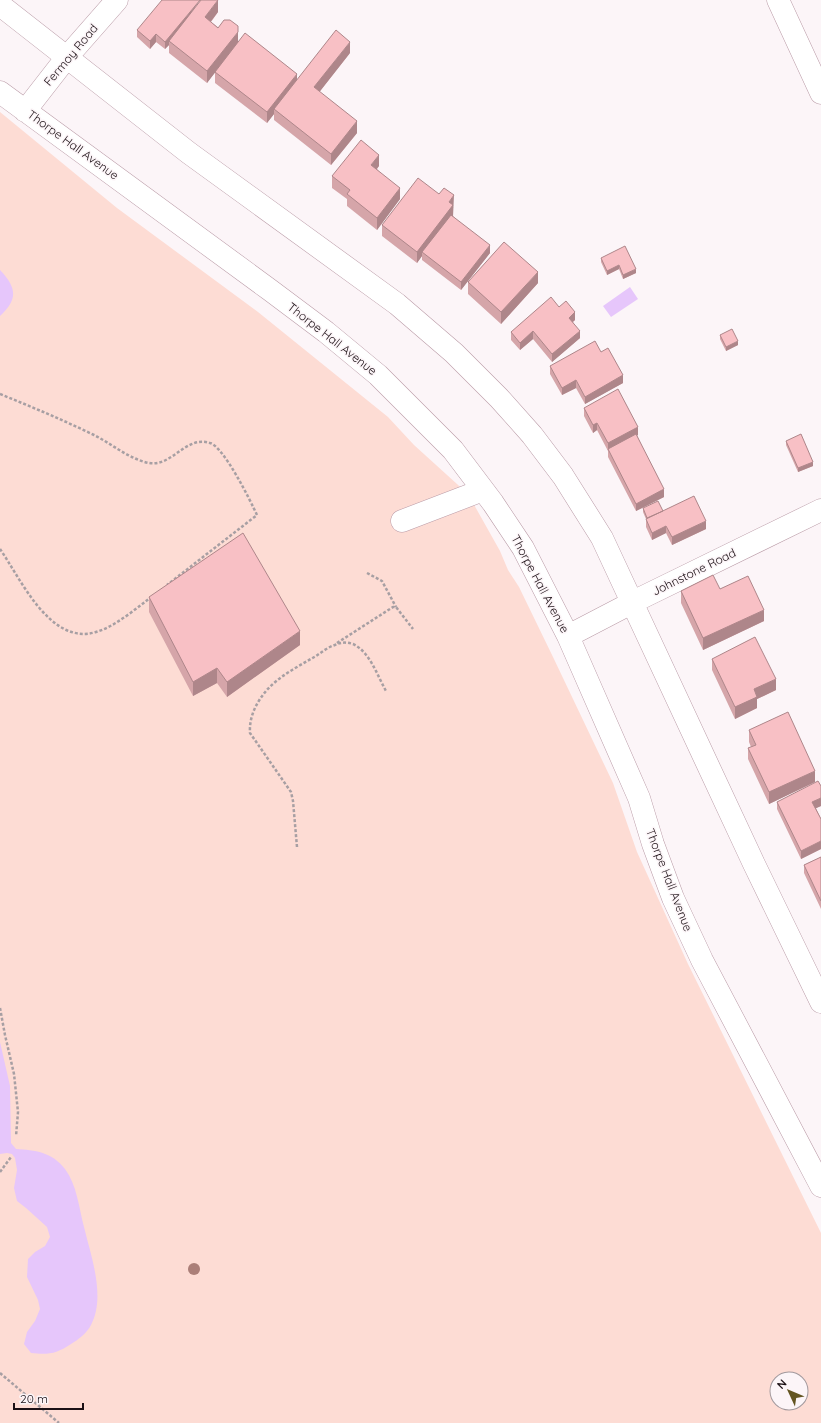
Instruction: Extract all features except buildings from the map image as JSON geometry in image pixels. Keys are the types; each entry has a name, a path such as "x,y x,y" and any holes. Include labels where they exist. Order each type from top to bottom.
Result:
{"street":[{"name":"Fermoy Road","path":"25,111 68,57 117,0"},
{"path":"778,0 821,93"},
{"path":"0,4 189,153 397,304 454,353 508,408 532,435 563,476 602,538 754,864 821,1002"},
{"name":"Thorpe Hall Avenue","path":"0,92 326,332 378,375 452,450 483,490 523,548 568,636 639,798 653,844 673,898 702,960 821,1186"},
{"path":"402,521 483,490"},
{"name":"Johnstone Road","path":"568,636 631,603 821,510"}],"path":[{"path":"0,394 49,413 96,436 131,456 149,463 161,462 190,444 201,442 211,443 221,452 244,489 257,515 163,588"},
{"path":"0,549 38,606 64,630 76,634 96,632 111,625 151,597"},
{"path":"367,573 382,581 396,607 413,629"},
{"path":"297,847 291,792 250,733 249,722 254,708 266,691 281,678 382,614 396,607"},
{"path":"335,645 345,642 353,644 363,650 386,691"},
{"path":"0,1008 14,1074 18,1112 16,1136"},
{"path":"0,1172 11,1157"},
{"path":"0,1373 59,1423"}],"shaded area":[{"path":"0,112 117,208 258,312 388,417 414,445 468,494 500,551 508,570 519,587 553,657 613,783 637,852 688,964 821,1233 821,1423 0,1423"},
{"path":"0,270 10,282 13,293 10,304 0,316"},
{"path":"630,287 638,299 611,317 603,306"},
{"path":"0,1042 10,1086 11,1143 16,1149 36,1151 49,1155 60,1163 69,1175 77,1197 96,1276 97,1302 91,1325 77,1340 61,1350 52,1353 31,1353 24,1344 27,1332 35,1321 40,1309 38,1300 27,1277 28,1259 35,1252 45,1246 50,1237 47,1227 17,1201 14,1188 17,1170 15,1158 12,1154 0,1154"}]}
